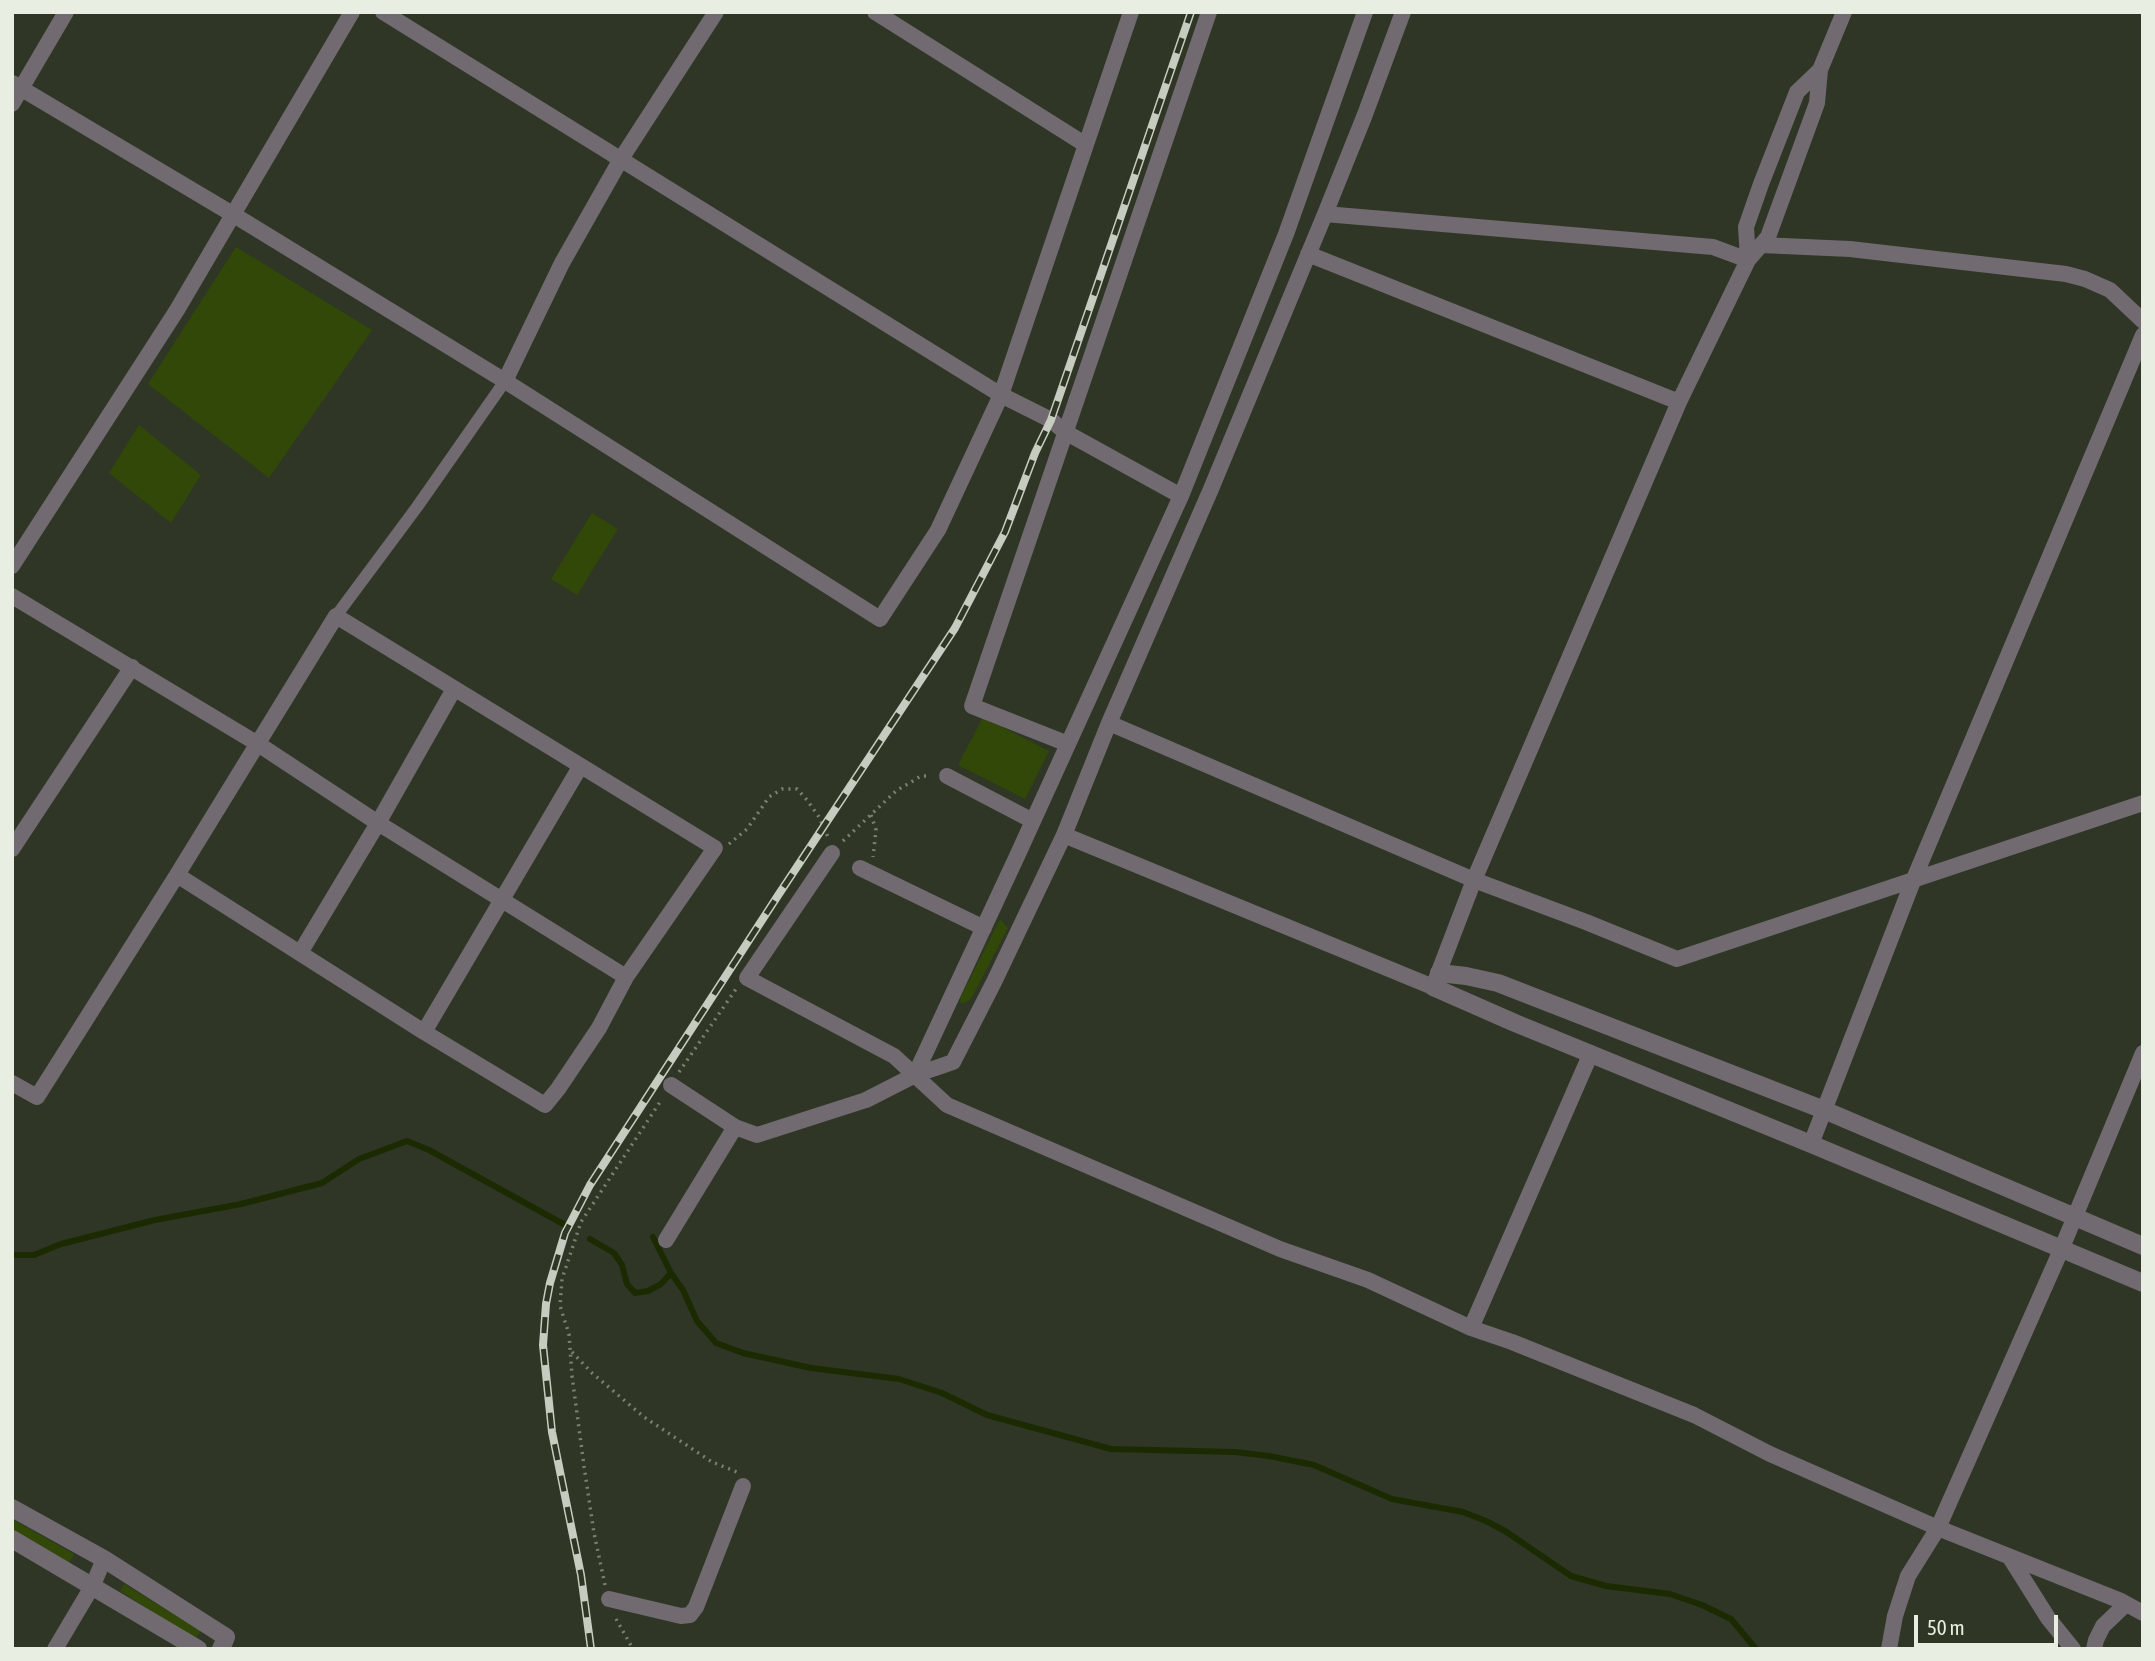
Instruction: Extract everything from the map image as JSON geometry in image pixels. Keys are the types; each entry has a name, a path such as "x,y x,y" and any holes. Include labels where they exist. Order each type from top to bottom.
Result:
{"street":[{"path":"12,104 17,86 66,12"},
{"path":"12,566 177,310 352,12"},
{"path":"383,12 1001,395 1051,420 1065,432 1181,496"},
{"path":"12,1083 37,1097 336,616 417,507 505,381 562,263 621,159 716,12"},
{"path":"875,12 1086,145"},
{"path":"17,86 505,381 880,619 938,530 1001,395 1131,12"},
{"path":"1068,744 971,706 1209,12"},
{"path":"915,1075 1181,496 1286,234 1365,12"},
{"path":"671,1084 735,1126 757,1135 866,1101 915,1075 953,1062 1064,835 1325,214 1403,12"},
{"path":"1436,980 1474,880 1679,402 1748,260 1768,236 1817,103 1820,70 1844,12"},
{"path":"1748,260 1746,227 1757,195 1797,92 1820,70"},
{"path":"1325,214 1713,247 1748,260"},
{"path":"1761,245 1864,251 2066,274 2110,290 2143,321"},
{"path":"1308,254 1679,402"},
{"path":"1811,1144 1913,881 2143,335"},
{"path":"12,596 258,744 378,823 626,977"},
{"path":"177,875 424,1032 545,1105 599,1028 626,977 715,848 336,616"},
{"path":"12,849 132,667"},
{"path":"300,953 454,689"},
{"path":"1109,723 1474,880 1677,959 2143,803"},
{"path":"424,1032 580,767"},
{"path":"947,776 1033,821"},
{"path":"1064,835 1436,980 1515,1023 2143,1283"},
{"path":"832,853 747,978 894,1056 947,1105 1280,1249 1368,1280 1471,1328 1694,1415 1770,1454 1938,1528 2143,1613"},
{"path":"866,871 984,928"},
{"path":"1436,980 1466,976 1497,983 1824,1110 2143,1247"},
{"path":"1471,1328 1591,1053"},
{"path":"1889,1649 1895,1616 1908,1576 1938,1528 2061,1250 2143,1053"},
{"path":"666,1240 735,1126"},
{"path":"609,1599 681,1616 690,1615 696,1607 743,1486"},
{"path":"12,1508 104,1559 226,1637 221,1649"},
{"path":"12,1539 198,1649"},
{"path":"2009,1556 2048,1618 2073,1649"},
{"path":"55,1649 93,1585 104,1559"},
{"path":"2094,1649 2103,1626 2126,1604"}],"path":[{"path":"715,848 729,844 747,829 769,797 782,789 797,789 819,817 832,853 896,791 921,776 947,776"},
{"path":"866,871 876,830 871,815"},
{"path":"633,1649 620,1629 609,1599 594,1533 572,1376 569,1334 560,1306 562,1279 581,1222 738,985 747,978"},
{"path":"570,1350 643,1417 712,1461 745,1477 743,1486"}],"green space":[{"path":"236,247 372,330 269,478 148,384"},
{"path":"139,425 201,475 171,523 109,473"},
{"path":"592,513 618,529 577,595 551,579"},
{"path":"983,717 1049,751 1025,799 958,765"},
{"path":"1000,919 1008,928 971,999 961,1004 960,998"},
{"path":"12,1519 74,1554 69,1563 12,1530"},
{"path":"124,1584 201,1631 195,1639 120,1591"}],"waterway":[{"path":"12,1255 34,1255 61,1244 155,1220 241,1204 322,1183 359,1159 407,1141 429,1150 565,1225"},
{"path":"653,1237 671,1273"},
{"path":"590,1239 614,1253 622,1265 627,1284 635,1293 648,1291 661,1284 671,1273 683,1290 697,1321 716,1343 743,1353 811,1368 899,1379 942,1393 987,1415 1111,1449 1235,1452 1314,1465 1392,1499 1463,1512 1486,1521 1571,1576 1606,1586 1670,1594 1702,1605 1731,1619 1756,1649"}],"railway":[{"path":"591,1649 581,1575 552,1432 543,1345 550,1283 565,1233 590,1185 955,628 1005,532 1035,453 1051,420 1191,12"}]}
